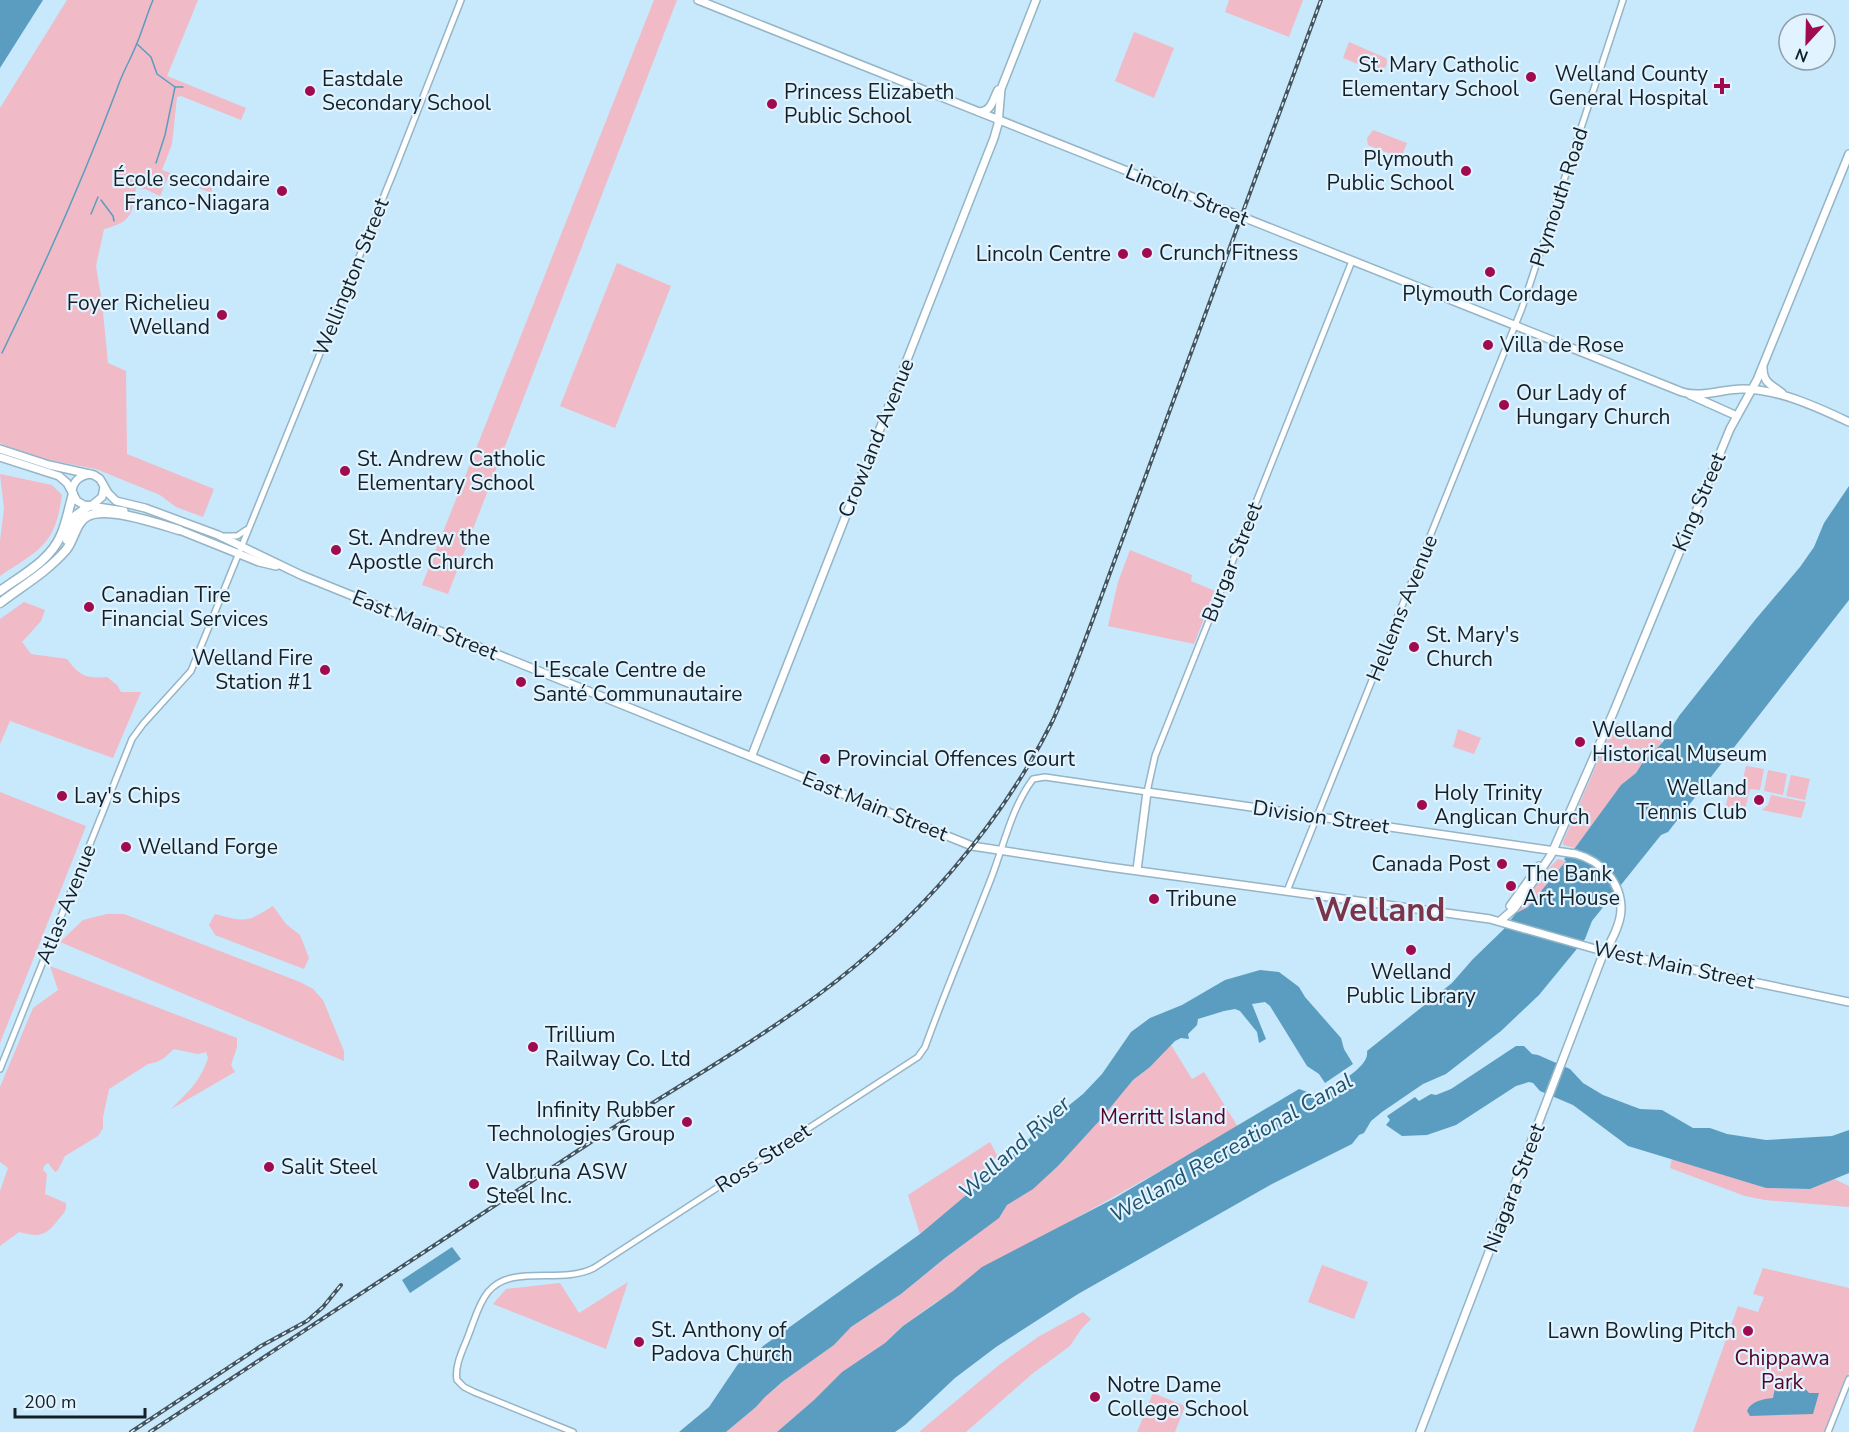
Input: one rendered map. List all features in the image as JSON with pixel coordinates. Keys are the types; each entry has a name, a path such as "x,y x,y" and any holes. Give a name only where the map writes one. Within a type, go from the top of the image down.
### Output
{"highway":[{"path":"0,591 35,567 53,549 64,526 72,493"},
{"path":"62,554 75,516 90,506"},
{"path":"0,603 44,571 70,545 82,520 95,514 138,518 179,530"}],"main road":[{"name":"Lincoln Street","path":"698,0 1687,394 1752,389 1786,397 1849,422"},
{"path":"977,112 988,110 1005,77 1036,0"},
{"name":"Crowland Avenue","path":"752,755 989,150 998,120 999,96 1005,77"},
{"path":"989,150 1003,128 1020,129"},
{"name":"King Street","path":"1500,921 1546,856 1552,851 1614,711 1694,514 1737,416 1763,366 1849,154"},
{"path":"1763,366 1763,376 1766,382 1786,397"},
{"path":"1687,394 1737,416"},
{"path":"0,449 49,465 91,474 100,479 104,487 100,500 90,506 80,503 59,476 0,457"},
{"path":"72,493 76,480 91,474"},
{"name":"East Main Street","path":"104,487 116,501 145,508 218,535 241,550"},
{"name":"East Main Street","path":"90,506 126,512 241,550 966,843 1100,865 1500,921"},
{"name":"Division Street","path":"1147,792 1566,853 1587,858 1604,869 1614,884 1620,901 1620,913 1608,948"},
{"name":"Burgar Street","path":"1137,870 1147,792"},
{"path":"1100,865 1128,865 1134,862 1139,851"},
{"name":"West Main Street","path":"1500,921 1581,945 1608,948 1849,1002"},
{"name":"Niagara Street","path":"1420,1432 1608,948"}],"street":[{"name":"Wellington Street","path":"241,550 461,0"},
{"name":"Plymouth Road","path":"1515,326 1623,0"},
{"name":"Burgar Street","path":"1147,792 1155,756 1352,261"},
{"name":"Hellems Avenue","path":"1287,891 1515,326"},
{"path":"218,535 233,537 248,529"},
{"name":"Atlas Avenue","path":"0,1069 132,739 191,671 241,550"},
{"name":"Division Street","path":"1000,850 1028,786 1036,777 1147,792"},
{"name":"Ross Street","path":"573,1432 469,1390 457,1380 457,1367 484,1298 495,1285 515,1277 571,1276 587,1271 918,1058 925,1047 1000,850"},
{"path":"1828,1432 1849,1379"}],"green space":[{"path":"67,0 198,0 167,76 246,108 241,120 181,96 177,97 172,144 162,170 212,188 211,193 169,175 160,196 145,189 136,188 129,216 120,223 104,229 96,266 108,363 126,371 127,454 214,489 203,517 176,507 160,495 96,469 33,457 0,443 0,108"},
{"path":"654,0 677,0 448,594 422,585"},
{"path":"1229,0 1303,0 1289,37 1225,12"},
{"path":"1134,32 1174,48 1154,98 1115,81"},
{"path":"1349,42 1386,58 1385,68 1382,71 1376,71 1343,58"},
{"path":"1373,130 1407,143 1401,158 1368,145 1367,138"},
{"path":"617,263 671,286 615,428 560,406"},
{"path":"0,474 52,485 62,495 59,512 50,536 35,552 0,576 0,541 4,509"},
{"path":"1130,550 1192,575 1191,581 1215,591 1194,644 1108,626 1118,582"},
{"path":"24,602 45,610 41,621 22,642 31,654 67,659 84,675 107,677 117,685 121,692 141,692 113,758 10,721 0,744 0,619"},
{"path":"1615,722 1663,742 1643,762 1636,773 1621,786 1575,848 1563,845 1563,842"},
{"path":"1458,729 1481,738 1474,754 1453,747"},
{"path":"1746,766 1764,769 1760,790 1750,789 1745,810 1728,807 1726,805 1730,787 1741,787"},
{"path":"1768,770 1787,774 1783,795 1764,791"},
{"path":"1791,775 1810,779 1805,800 1786,796"},
{"path":"0,792 86,826 0,1043"},
{"path":"1771,795 1806,802 1801,818 1762,810 1768,805"},
{"path":"1558,859 1566,861 1528,908 1520,911 1519,908"},
{"path":"273,906 286,924 300,935 309,958 304,969 215,935 209,925 215,914 233,919 245,919 257,916"},
{"path":"107,914 124,914 313,989 323,1000 344,1051 344,1061 60,942 83,920"},
{"path":"50,966 237,1038 237,1047 231,1065 235,1072 171,1109 198,1080 208,1058 206,1052 198,1054 174,1049 164,1058 148,1064 109,1089 103,1128 98,1136 65,1156 55,1172 48,1163 44,1166 43,1170 47,1174 45,1194 66,1203 63,1214 45,1233 32,1235 19,1232 0,1246 0,1191 8,1168 0,1162 0,1087 33,1008 58,990"},
{"name":"Merritt Island","path":"1171,1045 1192,1079 1204,1072 1238,1127 1060,1227 933,1304 903,1326 885,1343 842,1372 777,1432 726,1432 782,1382 834,1345 851,1327 901,1294 998,1218 1007,1205 1033,1188 1058,1166 1133,1080 1150,1067"},
{"path":"990,1142 1002,1165 920,1234 908,1195"},
{"path":"1672,1158 1766,1188 1810,1189 1834,1179 1849,1186 1849,1207 1765,1200 1745,1196 1670,1168"},
{"path":"1322,1265 1368,1282 1354,1319 1308,1302"},
{"name":"Chippawa Park","path":"1763,1268 1849,1288 1849,1372 1825,1432 1693,1432 1738,1306 1758,1312 1764,1297 1753,1294"},
{"path":"628,1282 606,1349 493,1304 506,1289 560,1283 579,1313"},
{"path":"1083,1312 1091,1319 1070,1346 1032,1374 966,1432 919,1432 999,1365 1038,1337"},
{"path":"1153,1393 1185,1406 1175,1432 1137,1432"}],"water":[{"path":"0,0 43,0 0,68"},
{"name":"Welland Recreational Canal","path":"1849,486 1849,600 1668,832 1661,835 1592,921 1585,939 1539,995 1501,1031 1446,1074 1423,1084 1382,1112 1371,1121 1364,1133 1359,1135 1352,1144 1272,1184 1078,1294 996,1347 955,1378 895,1432 777,1432 842,1372 885,1343 903,1326 953,1291 982,1267 1115,1198 1299,1089 1313,1094 1321,1093 1357,1069 1363,1063 1367,1051 1452,983 1503,930 1516,913 1528,907 1566,861 1564,859 1575,848 1621,785 1636,773 1643,762 1663,742 1679,716 1800,567 1814,547 1824,523"},
{"path":"1260,970 1279,972 1299,987 1341,1038 1344,1049 1353,1064 1325,1083 1319,1074 1307,1066 1270,1006 1265,1002 1252,1004 1266,1039 1259,1043 1257,1032 1240,1011 1235,1009 1198,1019 1197,1025 1188,1034 1189,1039 1181,1038 1175,1041 1150,1067 1133,1080 1058,1166 1033,1189 1007,1205 999,1218 901,1294 851,1327 834,1345 782,1382 726,1432 679,1432 709,1407 738,1364 920,1234 1083,1094 1102,1074 1131,1032 1150,1018 1182,1005 1225,980"},
{"path":"1516,1046 1524,1046 1532,1054 1570,1069 1583,1083 1603,1095 1640,1109 1662,1110 1693,1128 1710,1128 1727,1134 1766,1140 1832,1136 1849,1130 1849,1173 1810,1189 1766,1188 1628,1146 1573,1105 1540,1091 1529,1082 1516,1086 1456,1125 1427,1135 1402,1136 1386,1125 1390,1120 1387,1116 1415,1097 1419,1101 1431,1094 1436,1095 1451,1089"},
{"path":"452,1247 461,1259 410,1293 402,1280"},
{"path":"1787,1382 1802,1385 1809,1393 1819,1393 1813,1414 1750,1416 1747,1411 1751,1405 1773,1398 1775,1388"}],"waterway":[{"path":"2,353 77,189 153,0"},
{"path":"137,44 151,57 157,74 175,87 183,87"},
{"path":"156,163 165,135 175,87"},
{"path":"91,214 98,197"},
{"path":"101,200 114,221"}],"railway":[{"path":"150,1432 588,1144 790,1015 888,937 952,871 1007,798 1032,760 1053,720 1093,619 1321,0"},
{"path":"131,1432 261,1346 307,1321 323,1307 341,1285"}],"place":[{"name":"St. Mary Catholic Elementary School","path":"1531,77"},
{"name":"Welland County General Hospital","path":"1722,86"},
{"name":"Eastdale Secondary School","path":"310,91"},
{"name":"Princess Elizabeth Public School","path":"772,104"},
{"name":"Plymouth Public School","path":"1466,171"},
{"name":"École secondaire Franco-Niagara","path":"282,191"},
{"name":"Crunch Fitness","path":"1147,253"},
{"name":"Lincoln Centre","path":"1123,254"},
{"name":"Plymouth Cordage","path":"1490,272"},
{"name":"Foyer Richelieu Welland","path":"222,315"},
{"name":"Villa de Rose","path":"1488,345"},
{"name":"Our Lady of Hungary Church","path":"1504,405"},
{"name":"St. Andrew Catholic Elementary School","path":"345,471"},
{"name":"St. Andrew the Apostle Church","path":"336,550"},
{"name":"Canadian Tire Financial Services","path":"89,607"},
{"name":"St. Mary's Church","path":"1414,647"},
{"name":"Welland Fire Station #1","path":"325,670"},
{"name":"L'Escale Centre de Santé Communautaire","path":"521,682"},
{"name":"Welland Historical Museum","path":"1580,742"},
{"name":"Provincial Offences Court","path":"825,759"},
{"name":"Lay's Chips","path":"62,796"},
{"name":"Welland Tennis Club","path":"1759,800"},
{"name":"Holy Trinity Anglican Church","path":"1422,805"},
{"name":"Welland Forge","path":"126,847"},
{"name":"Canada Post","path":"1502,864"},
{"name":"The Bank Art House","path":"1511,886"},
{"name":"Tribune","path":"1154,899"},
{"name":"Welland Public Library","path":"1411,950"},
{"name":"Trillium Railway Co. Ltd","path":"533,1047"},
{"name":"Infinity Rubber Technologies Group","path":"687,1122"},
{"name":"Salit Steel","path":"269,1167"},
{"name":"Valbruna ASW Steel Inc.","path":"474,1184"},
{"name":"Lawn Bowling Pitch","path":"1748,1331"},
{"name":"St. Anthony of Padova Church","path":"639,1342"},
{"name":"Notre Dame College School","path":"1095,1397"}],"district":[{"name":"Welland","path":"1380,909"}],"water label":[{"name":"Welland River","path":"1014,1147"}]}
